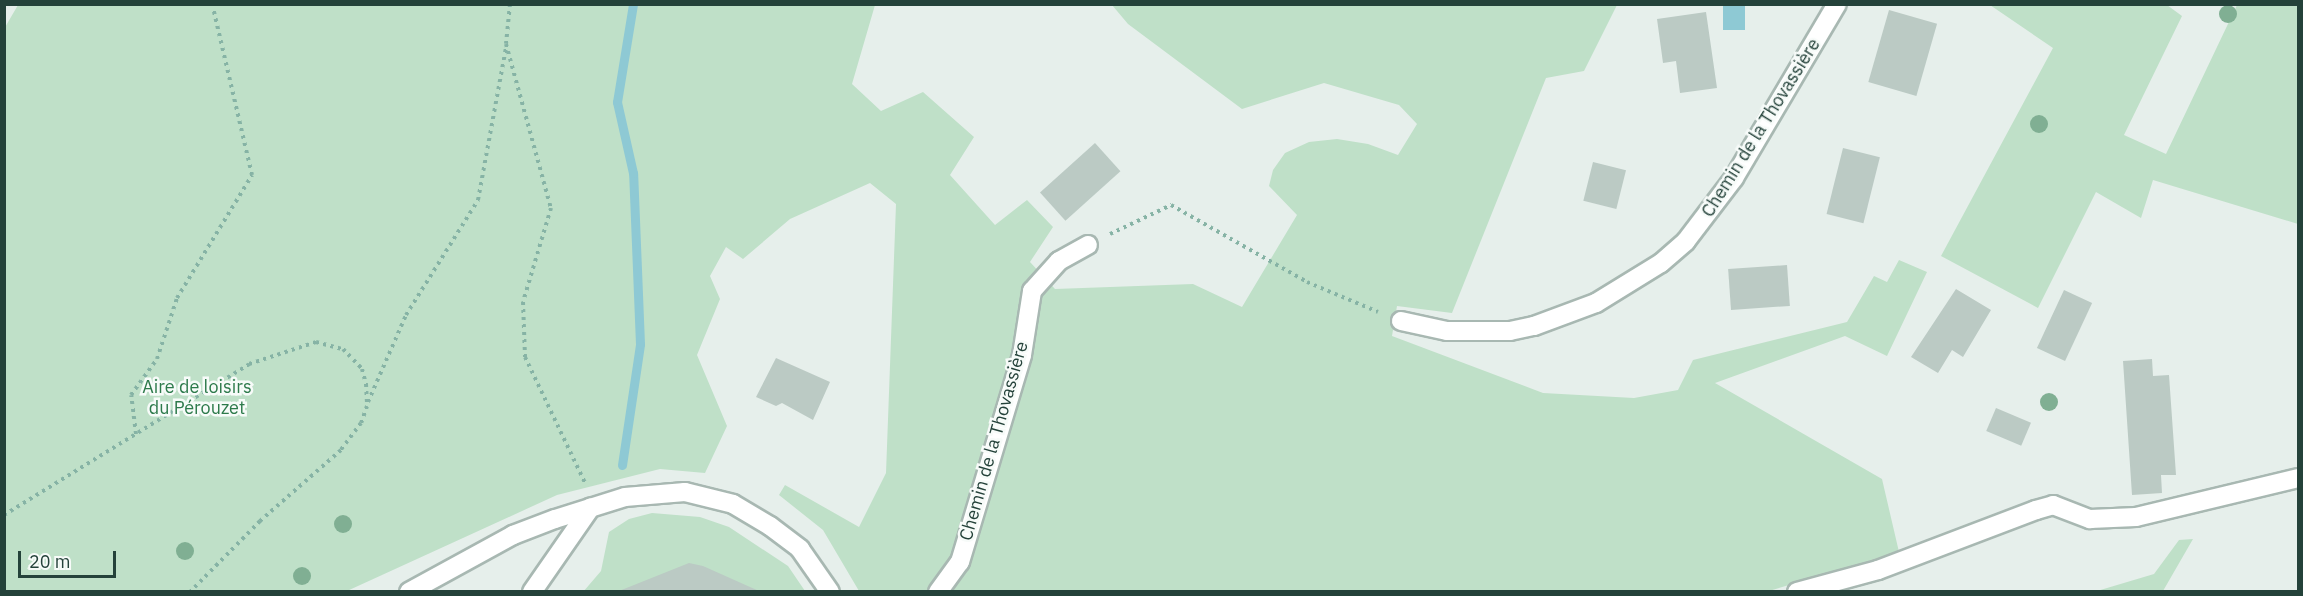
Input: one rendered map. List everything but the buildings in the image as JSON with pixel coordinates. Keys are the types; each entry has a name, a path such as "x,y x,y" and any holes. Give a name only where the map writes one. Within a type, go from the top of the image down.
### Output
{"street":[{"name":"Chemin de la Thovassière","path":"1401,321 1447,331 1510,331 1534,326 1596,303 1661,263 1686,241 1734,178 1837,4"},
{"name":"Chemin de la Thovassière","path":"938,591 960,562 1022,355 1032,291 1059,261 1088,245"},
{"path":"1797,591 1878,570 2053,505 2090,519 2136,517 2298,478"},
{"path":"409,591 513,535 625,497 685,492 733,504 800,549 830,591"},
{"path":"532,591 594,506"}],"path":[{"path":"136,434 131,395 158,359 177,298 252,175 213,8 208,4"},
{"path":"213,8 280,4"},
{"path":"190,591 260,520 341,450 361,423 406,315 478,200 506,44 510,4"},
{"path":"506,44 551,207 523,302 525,357 594,506"},
{"path":"1088,245 1172,205 1307,282 1401,321"},
{"path":"4,515 249,364 316,342 343,349 362,369 367,406"}],"green space":[{"name":"Aire de loisirs du Pérouzet","path":"18,5 875,5 852,84 881,111 923,92 974,137 950,175 995,225 1027,200 1053,227 1030,262 1055,289 1193,284 1242,307 1297,215 1269,186 1273,170 1285,153 1309,142 1337,139 1368,144 1398,155 1417,124 1399,105 1324,83 1242,109 1128,24 1112,5 1617,5 1584,71 1546,78 1452,313 1397,306 1392,336 1543,393 1634,398 1678,390 1693,360 1847,322 1874,276 1887,282 1899,260 1927,272 1887,356 1845,336 1715,383 1882,479 1899,552 1769,591 859,591 823,530 779,495 785,485 859,527 886,473 896,204 870,183 790,219 743,259 726,247 710,276 720,299 697,355 727,426 705,473 660,469 557,495 347,591 5,592 4,29"},
{"path":"1990,5 2167,5 2182,16 2124,135 2166,154 2237,5 2298,5 2298,224 2153,180 2141,218 2096,192 2038,308 1941,256 2053,48"},
{"path":"652,513 700,517 729,527 788,566 805,591 583,592 601,571 609,532 629,519"},
{"path":"2193,539 2163,591 2097,591 2154,574 2179,540"}],"water":[{"path":"1723,5 1745,5 1745,30 1723,30"}],"waterway":[{"path":"622,465 640,344 633,173 617,102 633,4"}]}
